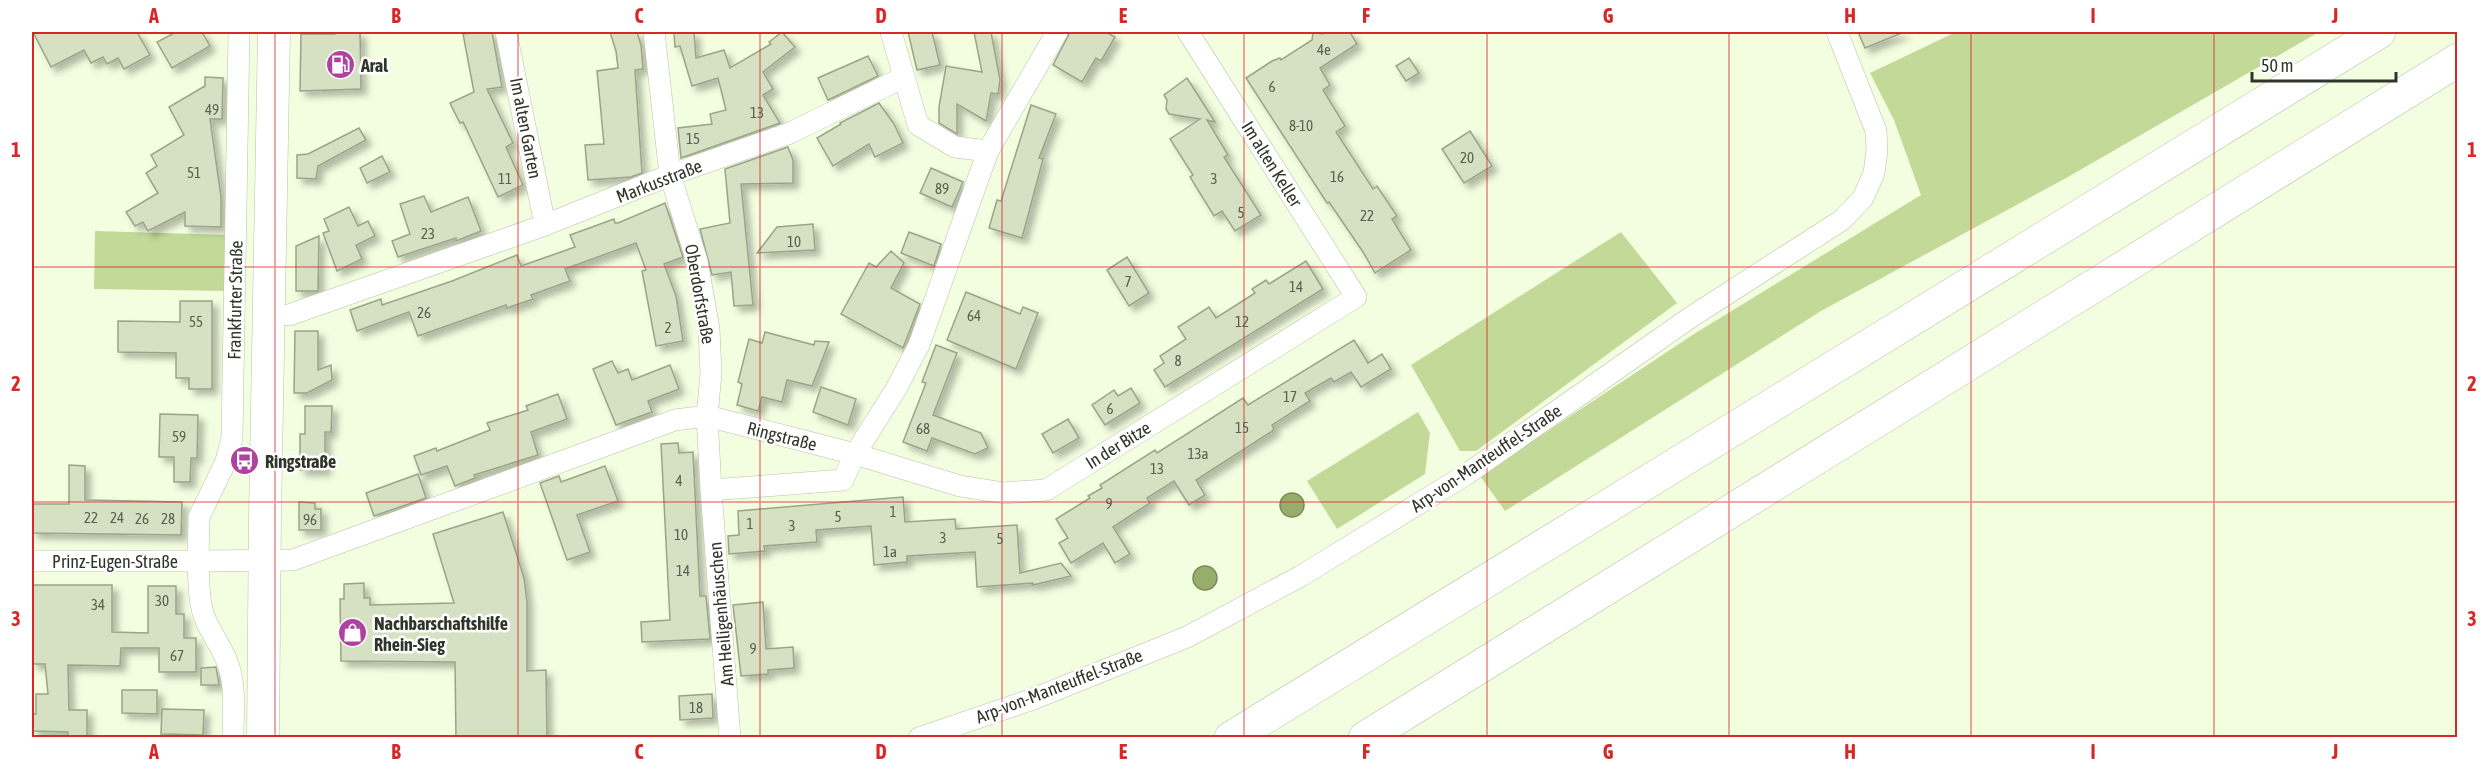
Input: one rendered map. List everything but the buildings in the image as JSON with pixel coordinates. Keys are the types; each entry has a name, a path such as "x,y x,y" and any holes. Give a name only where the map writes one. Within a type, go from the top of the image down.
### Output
{"highway":[{"path":"1231,738 2379,32"},
{"path":"1365,738 2457,60"}],"main road":[{"name":"Frankfurter Straße","path":"263,738 274,32"}],"street":[{"name":"Frankfurter Straße","path":"233,738 233,688 230,668 206,621 199,598 198,561 199,518 226,461 232,438 239,32"},
{"name":"Im alten Garten","path":"506,32 545,225"},
{"name":"Oberdorfstraße","path":"654,32 670,175 697,261 708,329 711,374 707,416"},
{"path":"891,32 918,125 955,147 988,151"},
{"path":"711,490 843,480 855,454 896,389 919,345 988,151 1057,32"},
{"name":"Im alten Keller","path":"1188,32 1356,297"},
{"name":"Arp-von-Manteuffel-Straße","path":"919,738 1033,699 1187,637 1301,576 1467,474 1691,317 1842,220 1863,198 1874,173 1877,150 1876,131 1837,32"},
{"name":"Markusstraße","path":"289,315 545,225 670,175 790,133 904,77"},
{"name":"In der Bitze","path":"855,454 960,486 1004,494 1047,490 1356,297"},
{"name":"Ringstraße","path":"264,561 293,560 675,420 707,416 855,454"},
{"name":"Am Heiligenhäuschen","path":"707,416 730,738"},
{"name":"Prinz-Eugen-Straße","path":"32,561 198,561"},
{"path":"198,561 264,561"}],"shaded area":[{"path":"1956,32 2319,32 2068,177 1821,311 1505,511 1480,476 1694,334 1921,195 1894,120 1870,73"},
{"path":"95,231 229,235 229,291 94,289"},
{"path":"1621,232 1677,303 1476,451 1460,451 1411,365"},
{"path":"1418,412 1430,433 1425,474 1337,529 1307,481"},
{"path":"1292,493 1297,494 1303,500 1303,510 1297,516 1292,517 1287,516 1281,510 1280,505 1281,500 1287,494"},
{"path":"1205,566 1214,569 1217,578 1214,587 1205,590 1196,587 1193,578 1196,569"}],"place":[{"name":"Aral","path":"340,65"},
{"name":"Ringstraße","path":"244,461"},
{"name":"Nachbarschaftshilfe Rhein-Sieg","path":"353,633"}]}
